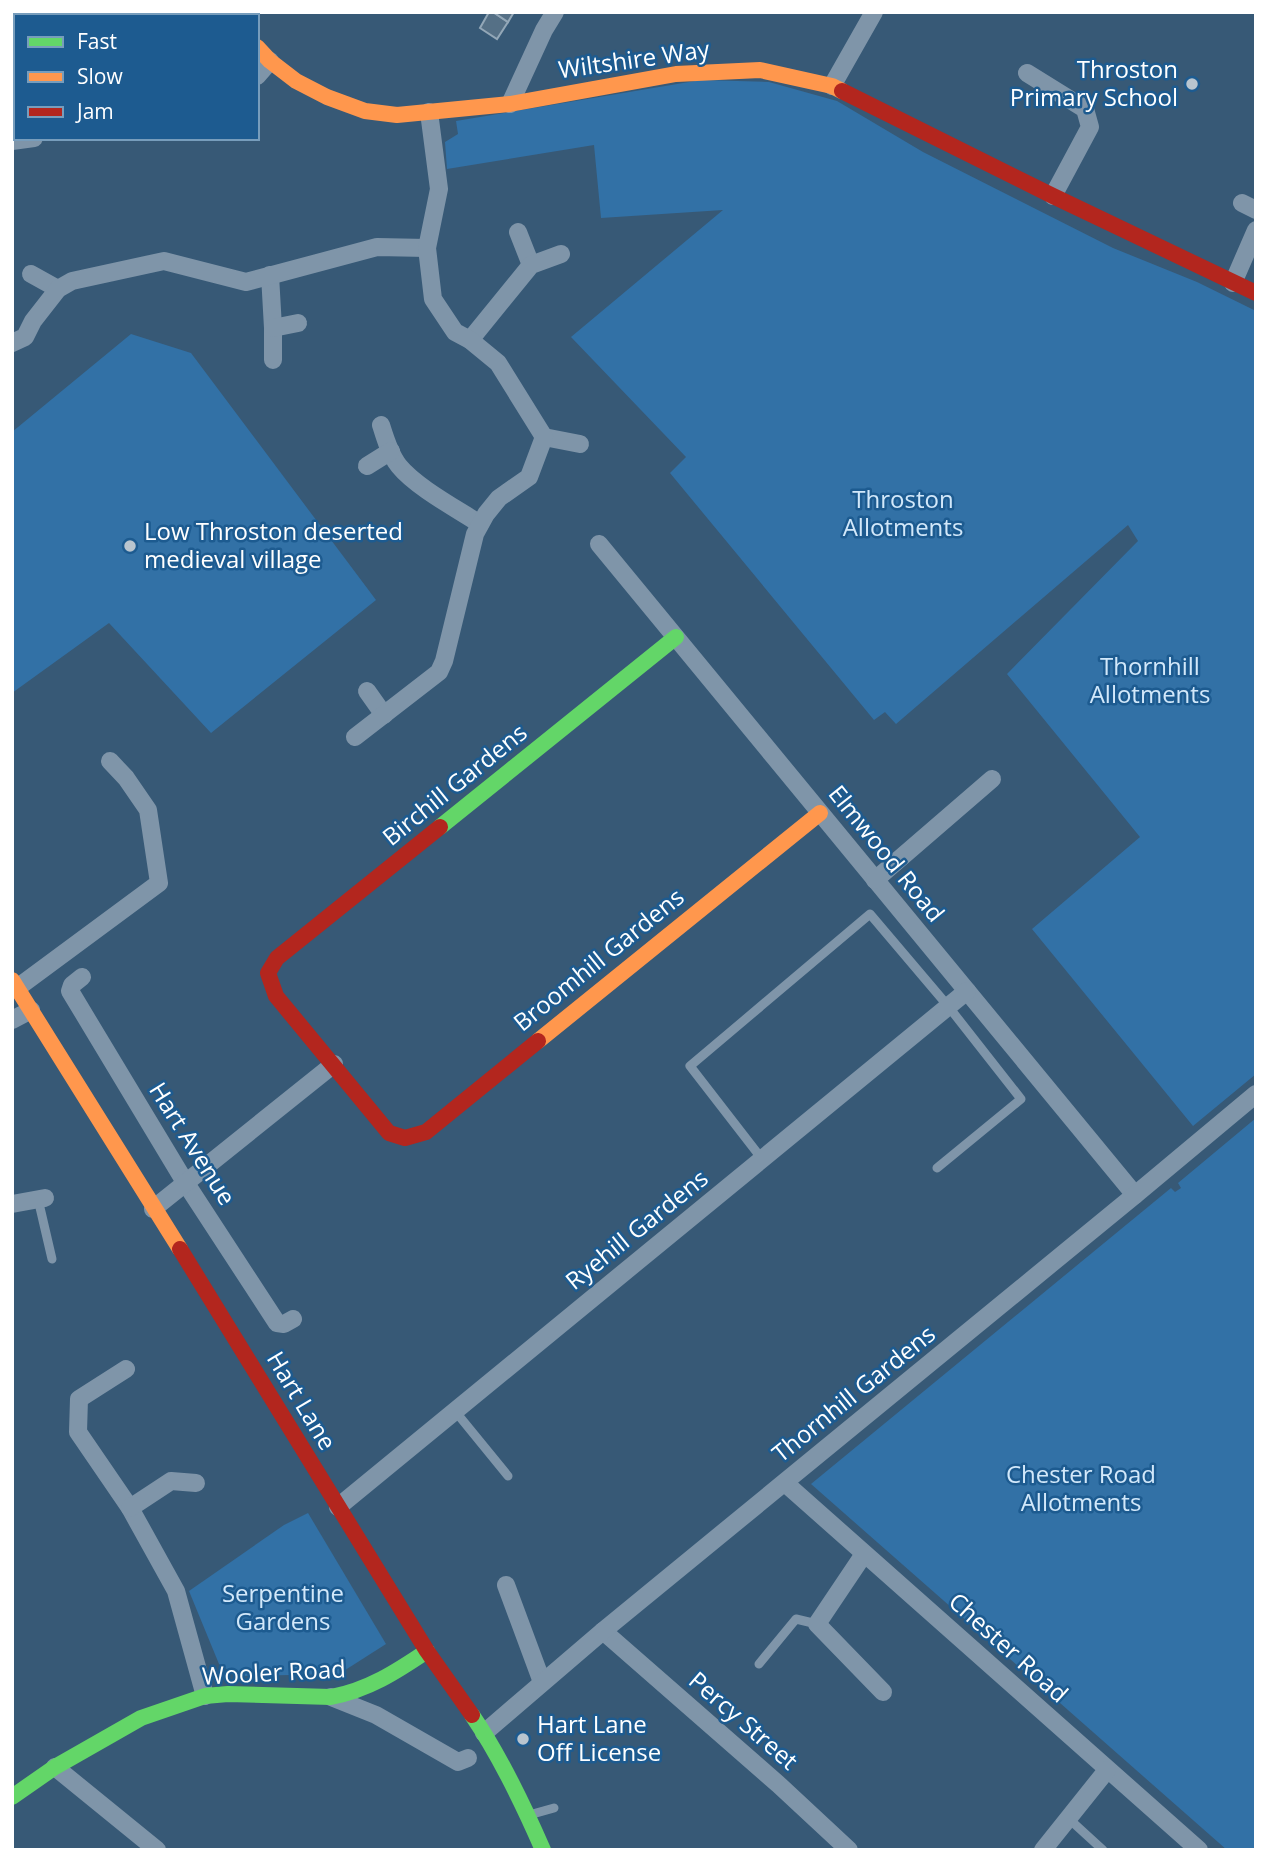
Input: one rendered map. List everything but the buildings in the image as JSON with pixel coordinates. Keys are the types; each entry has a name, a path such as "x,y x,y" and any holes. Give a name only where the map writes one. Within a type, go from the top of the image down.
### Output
{"street":[{"path":"510,104 555,12"},
{"path":"832,86 874,12"},
{"name":"Wiltshire Way","path":"259,49 296,81 327,97 365,111 397,115 510,104 676,74 760,70 832,86 1256,293"},
{"path":"259,74 270,61"},
{"path":"1027,73 1085,109 1090,127 1053,196"},
{"path":"429,112 439,188 427,248 433,299 455,332 470,340 498,363 544,437 580,444"},
{"path":"1233,283 1256,230"},
{"path":"518,232 531,265"},
{"path":"12,343 25,337 33,321 58,289 72,282 164,261 246,282 377,247 427,248"},
{"path":"470,340 531,265 561,254"},
{"path":"31,274 58,289"},
{"path":"270,275 273,360"},
{"path":"273,328 298,323"},
{"path":"381,425 397,464 412,479 480,524"},
{"path":"355,737 439,672 444,662 475,534 499,498 529,477 544,437"},
{"path":"367,466 391,451"},
{"name":"Elmwood Road","path":"599,544 1135,1195"},
{"name":"Birchill Gardens","path":"334,1064 276,996 268,973 277,958 676,637"},
{"path":"367,691 384,715"},
{"path":"15,984 159,883 148,810 126,778 110,761"},
{"path":"875,880 992,779"},
{"name":"Broomhill Gardens","path":"334,1064 389,1133 405,1138 426,1132 820,813"},
{"name":"Hart Avenue","path":"82,977 72,985 71,991 185,1182 277,1323 284,1324 293,1319"},
{"name":"Hart Lane","path":"15,984 427,1651 484,1733 543,1850"},
{"name":"Ryehill Gardens","path":"338,1507 967,991"},
{"path":"12,1020 31,1010"},
{"path":"153,1209 334,1064"},
{"name":"Thornhill Gardens","path":"484,1733 603,1631 1256,1094"},
{"path":"12,1204 41,1199"},
{"path":"126,1369 79,1399 78,1432 130,1508 176,1591 205,1696"},
{"path":"130,1508 171,1481 196,1483"},
{"name":"Chester Road","path":"785,1483 1199,1850"},
{"path":"864,1554 817,1624 883,1692"},
{"path":"506,1585 542,1682"},
{"name":"Percy Street","path":"603,1631 849,1850"},
{"name":"Wooler Road","path":"12,1797 55,1768 141,1718 205,1696 344,1696 382,1682 427,1651"},
{"path":"331,1697 376,1715 458,1762 468,1758"},
{"path":"55,1768 157,1850"},
{"path":"1043,1850 1107,1769"}],"lane":[{"path":"762,1159 690,1066 870,914 948,1006 1021,1099 937,1168"},
{"path":"41,1199 52,1259"},
{"path":"455,1411 508,1476"},
{"path":"759,1664 796,1619 817,1624"},
{"path":"528,1816 554,1808"},
{"path":"1068,1818 1103,1850"}],"green space":[{"path":"701,80 769,82 837,101 923,152 1113,248 1197,282 1256,311 1256,1074 1193,1126 1032,929 1140,837 1007,674 1138,541 1128,525 896,724 885,712 874,720 670,473 686,457 571,337 723,210 601,218 594,145 447,169 445,142 458,134 456,121"},
{"path":"131,334 191,353 376,600 211,733 109,623 12,693 12,432"},
{"name":"Chester Road Allotments","path":"1256,1118 1256,1850 1227,1850 811,1484 1171,1188 1175,1192 1181,1188 1178,1183"},
{"name":"Serpentine Gardens","path":"308,1513 386,1644 339,1674 237,1676 219,1664 189,1591 284,1525"}],"traffic: fast":[{"path":"440,827 676,637"},
{"path":"12,1797 55,1767 141,1718 205,1696 228,1694 331,1697 344,1694 381,1679 427,1651"},
{"path":"472,1715 510,1781 543,1850"}],"traffic: slow":[{"path":"259,49 296,81 327,97 365,111 397,115 510,104 676,74 760,70 832,86 842,91"},
{"path":"538,1041 820,813"},
{"path":"12,980 180,1249"}],"traffic: jam":[{"path":"842,91 1256,293"},
{"path":"440,827 277,958 268,973 276,996 389,1133 405,1138 426,1132 538,1041"},
{"path":"180,1249 427,1651 472,1715"}],"place":[{"name":"Throston Primary School","path":"1192,84"},
{"name":"Low Throston deserted medieval village","path":"130,546"},
{"name":"Hart Lane Off License","path":"523,1739"}],"park label":[{"name":"Throston Allotments","path":"903,514"},
{"name":"Thornhill Allotments","path":"1150,681"}]}
